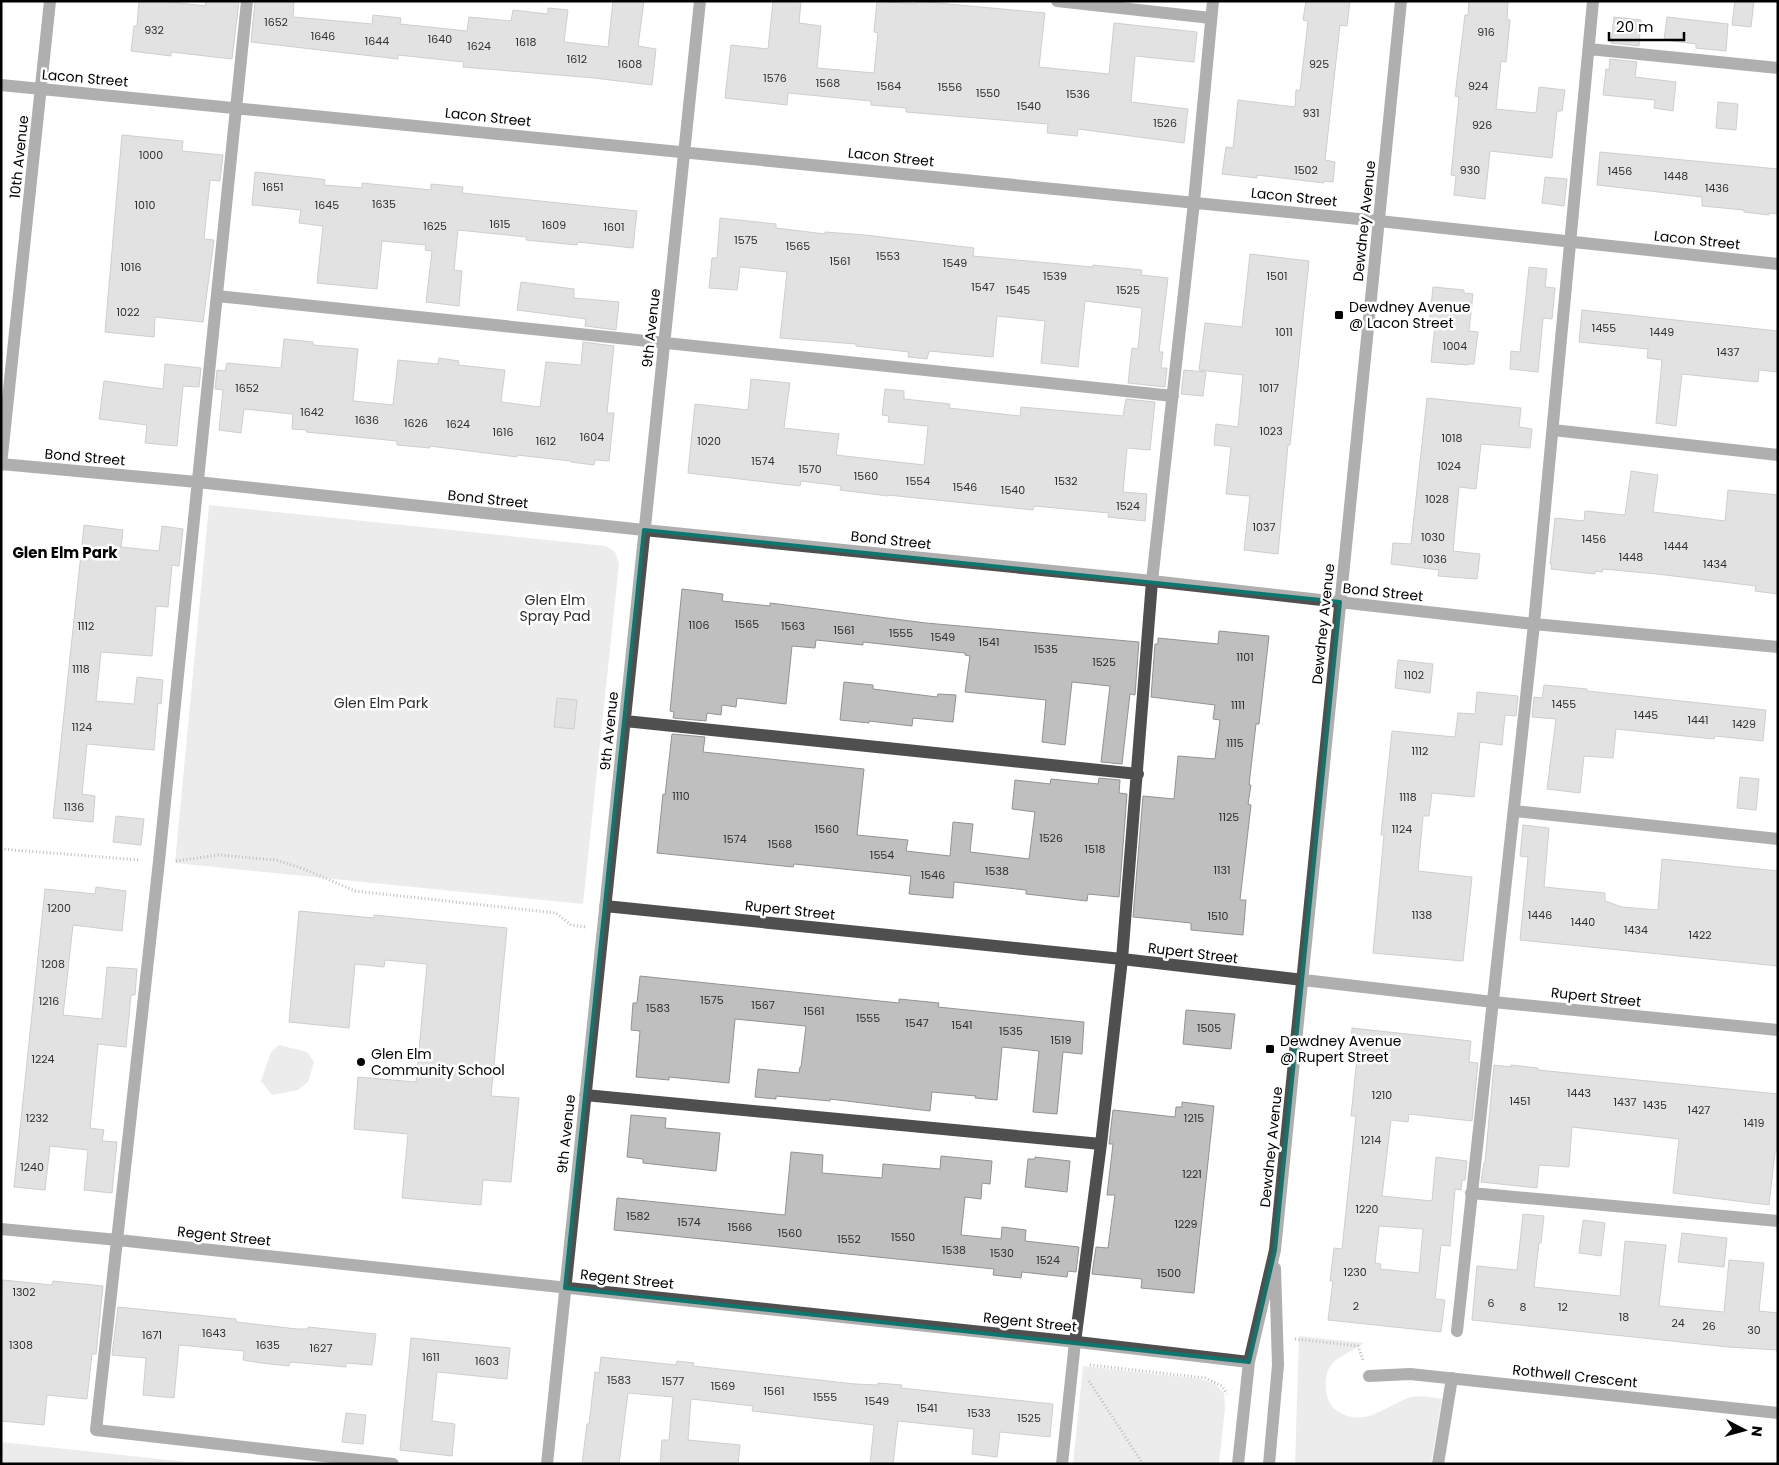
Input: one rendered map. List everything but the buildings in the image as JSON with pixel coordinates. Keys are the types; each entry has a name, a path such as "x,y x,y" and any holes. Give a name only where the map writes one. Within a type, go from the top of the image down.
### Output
{"street":[{"name":"10th Avenue","path":"1,464 50,1"},
{"path":"247,1 159,862 96,1430 393,1464"},
{"name":"9th Avenue","path":"547,1464 700,1"},
{"path":"1057,1 1211,18"},
{"path":"1062,1464 1122,959 1152,581 1194,202 1213,1"},
{"name":"Dewdney Avenue","path":"1238,1464 1249,1362 1275,1250 1401,1"},
{"path":"1456,1332 1515,811 1593,1"},
{"path":"1589,49 1778,68"},
{"name":"Lacon Street","path":"1,85 1379,220 1778,264"},
{"path":"217,296 1173,396"},
{"path":"1553,430 1778,455"},
{"name":"Bond Street","path":"1,464 197,482 644,530 1152,581 1534,624 1778,647"},
{"path":"625,721 1138,774"},
{"path":"1515,811 1778,839"},
{"name":"Rupert Street","path":"605,906 1122,959 1493,1002 1778,1030"},
{"path":"586,1095 1101,1144"},
{"path":"1472,1193 1778,1221"},
{"name":"Regent Street","path":"1,1229 1249,1362"},
{"name":"Dewdney Avenue","path":"1268,1464 1278,1365 1275,1250"},
{"name":"Rothwell Crescent","path":"1369,1376 1410,1374 1778,1413"},
{"path":"1438,1464 1452,1378"}],"path":[{"path":"1,849 159,862 218,855 276,860 304,869 355,890 556,913 571,925 603,929"},
{"path":"1277,1338 1358,1346 1369,1376"},
{"path":"1075,1361 1205,1378 1222,1386 1228,1400"},
{"path":"1075,1361 1143,1464"}],"highlighted area":[{"path":"644,530 1340,602 1275,1250 1249,1362 565,1288"}],"green space":[{"name":"Glen Elm Park","path":"209,505 606,546 615,552 619,564 583,904 175,863"},
{"path":"279,1045 307,1052 314,1062 308,1082 298,1090 272,1095 261,1081 271,1052"},
{"path":"1299,1336 1364,1343 1336,1360 1328,1371 1326,1379 1327,1397 1332,1406 1339,1412 1358,1418 1376,1414 1411,1397 1423,1396 1442,1399 1431,1464 1295,1464"},
{"path":"1083,1366 1200,1379 1215,1384 1224,1393 1225,1408 1219,1464 1073,1464"},
{"path":"1,1442 206,1464 1,1464"}],"place":[{"name":"Dewdney Avenue @ Lacon Street","path":"1339,315"},
{"name":"Dewdney Avenue @ Rupert Street","path":"1270,1049"},
{"name":"Glen Elm Community School","path":"361,1062"}],"district":[{"name":"Glen Elm Park","path":"65,552"}],"park label":[{"name":"Glen Elm Spray Pad","path":"555,608"}]}
